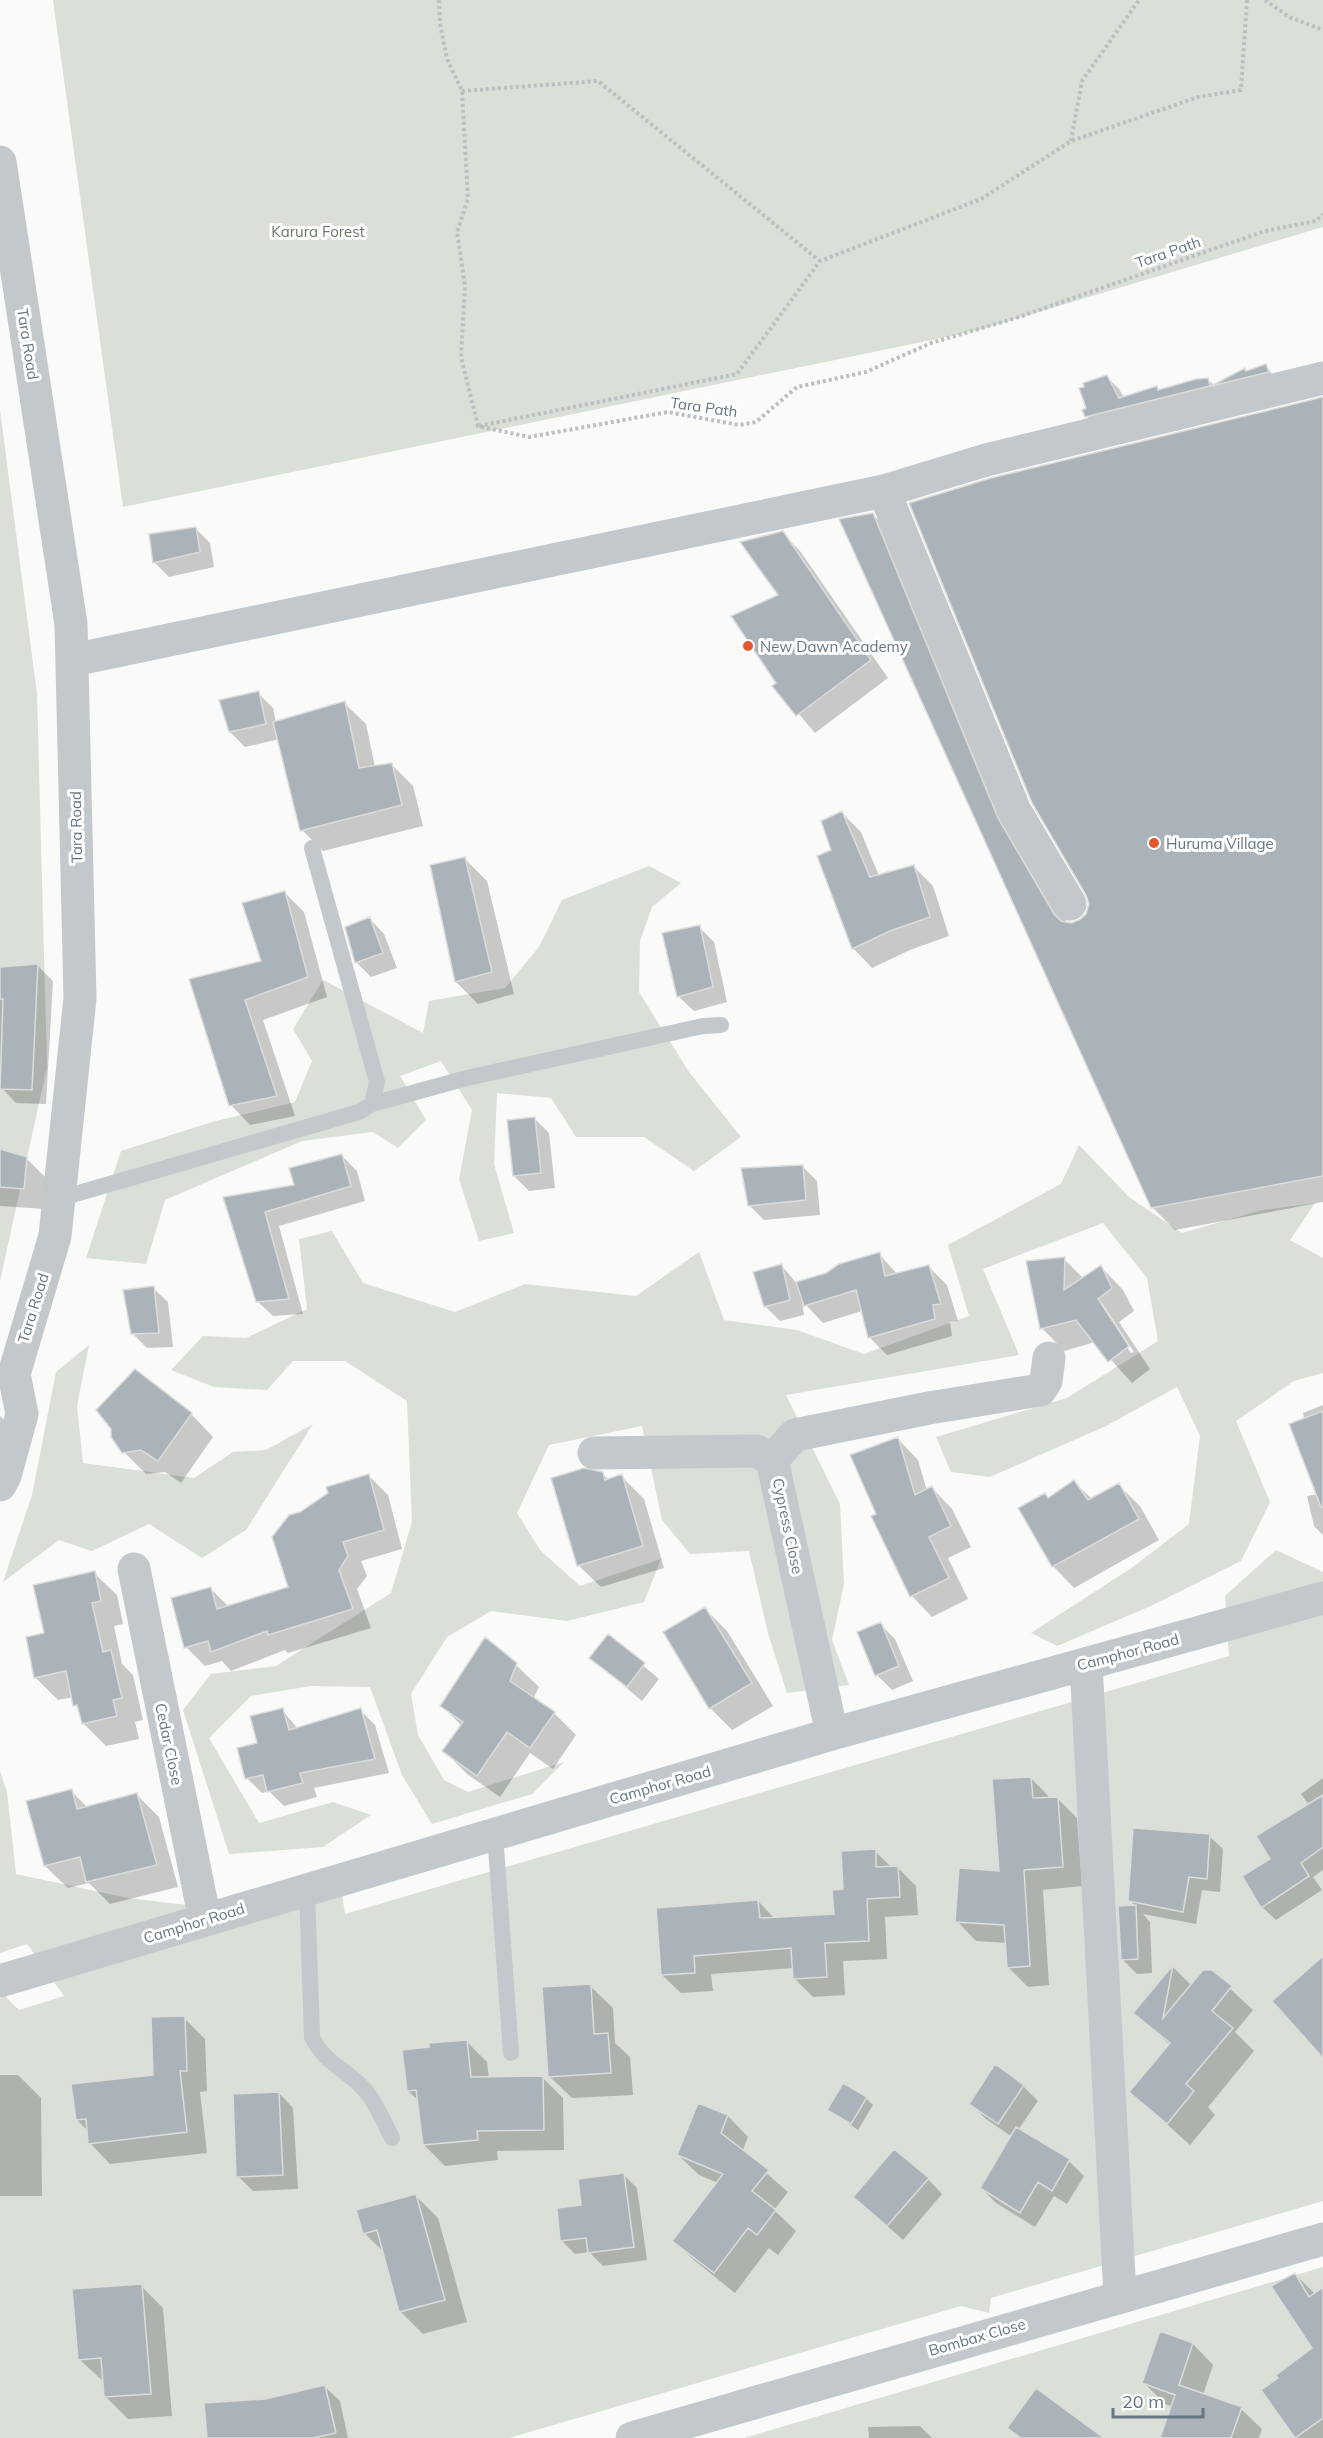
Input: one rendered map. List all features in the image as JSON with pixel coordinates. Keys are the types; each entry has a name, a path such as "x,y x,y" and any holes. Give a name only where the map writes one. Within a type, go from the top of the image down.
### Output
{"street":[{"name":"Tara Road","path":"0,162 71,624 80,998 55,1236 14,1374 22,1413 5,1476 0,1485"},
{"path":"73,660 884,491 986,460 1323,378"},
{"path":"884,491 1015,811 1070,904"},
{"path":"772,1460 795,1435 929,1408 1040,1390 1046,1381 1049,1358"},
{"name":"Cypress Close","path":"594,1454 757,1451 772,1460 832,1734"},
{"name":"Cedar Close","path":"134,1569 205,1920"},
{"name":"Camphor Road","path":"0,1981 832,1734 1323,1598"},
{"path":"1086,1664 1120,2295"},
{"name":"Bombax Close","path":"632,2438 1120,2295 1323,2239"}],"lane":[{"path":"312,848 377,1082 372,1104"},
{"path":"58,1199 359,1112 372,1104 467,1078 703,1026 721,1025"},
{"path":"495,1834 511,2053"},
{"path":"307,1890 312,2037 320,2054 360,2085 371,2097 392,2138"}],"path":[{"path":"440,0 440,24 447,59 462,91 468,199 457,232 465,286 461,357 478,426 737,374 820,261 981,199 1071,141 1198,97 1241,90 1247,0"},
{"path":"1265,0 1289,17 1323,30"},
{"path":"1071,141 1082,81 1138,1"},
{"path":"462,91 598,81 820,261"},
{"name":"Tara Path","path":"478,426 529,437 668,412 739,425 756,422 797,387 866,372 931,343 1016,318 1265,231 1316,221 1323,214"}],"green space":[{"name":"Karura Forest","path":"53,0 1323,0 1323,227 975,331 123,507"},
{"path":"0,410 37,694 47,1067 0,1281"},
{"path":"649,866 681,883 652,907 640,941 639,992 689,1072 741,1137 694,1171 644,1137 576,1137 551,1098 497,1093 494,1164 514,1233 479,1241 459,1179 472,1110 441,1061 400,1076 426,1120 398,1148 373,1132 302,1141 165,1200 146,1264 86,1258 121,1151 212,1122 295,1102 312,1061 293,1029 323,980 423,1033 429,1001 505,988 539,947 562,900"},
{"path":"1079,1145 1129,1197 1182,1233 1262,1210 1315,1203 1290,1240 1323,1258 1323,1373 1294,1381 1236,1421 1270,1502 1241,1561 1153,1605 1057,1646 1031,1633 1133,1567 1189,1524 1200,1436 1177,1387 1106,1426 990,1477 951,1472 936,1437 1067,1398 1158,1341 1147,1278 1103,1223 983,1269 1019,1355 786,1395 840,1504 844,1584 832,1640 849,1685 787,1693 768,1633 749,1551 690,1554 662,1520 642,1426 549,1445 517,1513 540,1550 580,1586 661,1559 644,1602 567,1621 491,1611 447,1637 411,1694 418,1735 444,1780 468,1792 564,1762 532,1794 432,1824 402,1775 370,1687 311,1686 251,1696 209,1738 259,1823 333,1802 371,1815 323,1847 229,1854 183,1710 211,1674 276,1666 391,1593 412,1522 407,1401 345,1361 293,1361 267,1390 214,1387 171,1370 203,1336 246,1338 307,1309 299,1239 332,1231 363,1283 455,1312 525,1284 636,1296 699,1252 724,1320 797,1330 864,1354 969,1316 948,1245 1061,1184"},
{"path":"89,1345 77,1406 83,1463 194,1478 233,1452 266,1450 313,1424 246,1530 202,1558 149,1524 92,1551 59,1540 3,1582 32,1495 56,1372"},
{"path":"1276,1550 1323,1572 1323,2201 991,2298 989,2313 961,2306 509,2438 0,2438 0,1999 4,1995 19,2010 64,1996 27,1944 0,1953 0,1771 7,1792 16,1874 128,1898 270,1915 342,1895 345,1914 1229,1656 1225,1596"},
{"path":"1323,2267 1323,2438 744,2438"}],"building":[{"path":"1266,364 1269,372 1211,386 1245,368 1246,371"},
{"path":"1107,375 1119,398 1157,386 1158,390 1196,379 1208,378 1210,386 1085,417 1082,410 1086,408 1079,388 1084,387 1083,383"},
{"name":"Huruma Village","path":"1323,397 1323,1176 1151,1208 839,519 873,513 998,818 1054,914 1061,921 1071,923 1086,914 1089,904 1086,895 1032,803 909,503 991,478"},
{"path":"196,527 200,552 153,563 149,534"},
{"path":"783,531 871,660 796,716 772,686 776,683 731,616 778,595 740,542"},
{"path":"259,691 266,724 229,732 219,700"},
{"path":"345,701 359,768 392,763 402,805 300,831 273,722"},
{"path":"842,811 870,877 914,865 930,917 890,931 852,949 817,856 831,850 821,821"},
{"path":"465,857 492,972 455,982 430,865"},
{"path":"285,891 308,977 245,1000 277,1096 229,1106 189,979 261,961 242,903"},
{"path":"370,917 383,953 355,963 345,927"},
{"path":"700,925 713,987 677,997 662,933"},
{"path":"38,964 32,1090 0,1089 3,999 0,999 0,967"},
{"path":"535,1117 541,1173 513,1176 507,1120"},
{"path":"0,1149 27,1157 24,1189 0,1187"},
{"path":"342,1154 351,1186 265,1212 289,1299 256,1302 223,1197 294,1185 289,1168"},
{"path":"803,1165 806,1200 748,1206 741,1168"},
{"path":"880,1252 885,1276 929,1265 941,1304 933,1305 935,1319 868,1338 856,1290 804,1306 796,1282 826,1273 839,1264"},
{"path":"1065,1257 1064,1290 1101,1265 1112,1288 1098,1299 1129,1346 1108,1362 1076,1320 1040,1329 1026,1261"},
{"path":"782,1264 790,1300 764,1307 753,1272"},
{"path":"154,1286 159,1333 131,1334 123,1290"},
{"path":"135,1369 192,1413 158,1461 141,1450 122,1453 111,1437 111,1429 96,1410"},
{"path":"1323,1411 1323,1507 1321,1507 1289,1424"},
{"path":"898,1437 915,1495 932,1486 951,1526 929,1537 949,1578 910,1597 871,1516 876,1514 850,1455"},
{"path":"584,1468 603,1472 605,1480 622,1474 643,1546 577,1566 551,1478"},
{"path":"369,1474 384,1530 343,1542 348,1556 339,1570 353,1609 268,1635 267,1631 211,1652 208,1641 184,1648 171,1598 211,1587 217,1609 288,1587 272,1537 289,1515 300,1512 328,1493 326,1487"},
{"path":"1074,1480 1088,1500 1119,1483 1139,1519 1052,1567 1018,1508 1045,1493 1048,1498"},
{"path":"95,1571 101,1601 92,1603 103,1652 111,1650 122,1698 113,1700 117,1716 82,1724 77,1705 73,1706 66,1671 34,1678 26,1637 44,1633 33,1585"},
{"path":"705,1607 752,1683 709,1709 663,1632"},
{"path":"881,1622 899,1666 875,1676 857,1632"},
{"path":"608,1634 645,1663 627,1687 589,1658"},
{"path":"485,1637 517,1663 510,1681 555,1712 530,1748 507,1732 477,1776 442,1751 463,1722 440,1706"},
{"path":"283,1708 289,1730 361,1708 375,1759 300,1773 303,1783 267,1792 263,1775 245,1779 237,1748 257,1743 250,1716"},
{"path":"1031,1777 1033,1798 1058,1797 1063,1867 1024,1870 1030,1966 1007,1968 1004,1925 955,1922 959,1868 999,1871 992,1779"},
{"path":"72,1789 77,1809 137,1793 157,1865 86,1882 80,1857 44,1866 26,1801"},
{"path":"1323,1795 1323,1847 1301,1863 1309,1876 1261,1908 1242,1876 1270,1859 1256,1836"},
{"path":"1133,1828 1210,1834 1207,1879 1189,1877 1183,1912 1128,1901"},
{"path":"876,1849 876,1867 898,1866 900,1897 867,1899 869,1941 825,1943 827,1977 793,1979 791,1948 694,1956 695,1973 661,1975 656,1908 758,1900 760,1918 834,1914 832,1890 843,1889 841,1851"},
{"path":"1136,1905 1138,1959 1121,1960 1118,1906"},
{"path":"1323,1956 1323,2058 1272,2001"},
{"path":"1173,1965 1163,2018 1203,1970 1212,1970 1232,1986 1212,2011 1233,2028 1186,2084 1194,2091 1167,2124 1129,2092 1170,2043 1133,2013"},
{"path":"591,1984 594,2034 608,2033 611,2073 548,2077 542,1987"},
{"path":"185,2016 187,2071 180,2071 187,2132 88,2144 86,2119 76,2120 71,2084 153,2075 151,2017"},
{"path":"467,2040 471,2077 543,2076 544,2130 477,2131 478,2140 423,2145 416,2090 407,2091 402,2050 429,2047 429,2043"},
{"path":"995,2064 1024,2085 998,2124 969,2104"},
{"path":"843,2083 867,2097 851,2124 827,2110"},
{"path":"279,2092 283,2175 236,2177 233,2094"},
{"path":"698,2103 728,2115 721,2133 769,2170 752,2191 776,2210 757,2235 748,2228 714,2273 672,2241 723,2174 677,2155"},
{"path":"1016,2127 1070,2159 1052,2191 1038,2182 1020,2213 980,2188"},
{"path":"894,2149 929,2178 887,2226 853,2197"},
{"path":"624,2173 634,2247 588,2253 586,2238 560,2241 557,2208 581,2205 578,2179"},
{"path":"416,2194 445,2300 399,2312 377,2230 363,2234 356,2210"},
{"path":"1295,2273 1309,2297 1323,2287 1323,2418 1295,2438 1261,2390 1278,2378 1276,2375 1312,2348 1271,2286"},
{"path":"142,2284 151,2394 104,2397 101,2358 78,2360 72,2289"},
{"path":"1160,2331 1193,2343 1179,2385 1242,2407 1231,2438 1160,2438 1175,2395 1142,2383"},
{"path":"325,2385 336,2433 313,2438 207,2438 204,2403 265,2399"},
{"path":"1036,2388 1104,2438 1021,2438 1007,2428"}],"place":[{"name":"New Dawn Academy","path":"748,646"},
{"name":"Huruma Village","path":"1154,843"}]}
